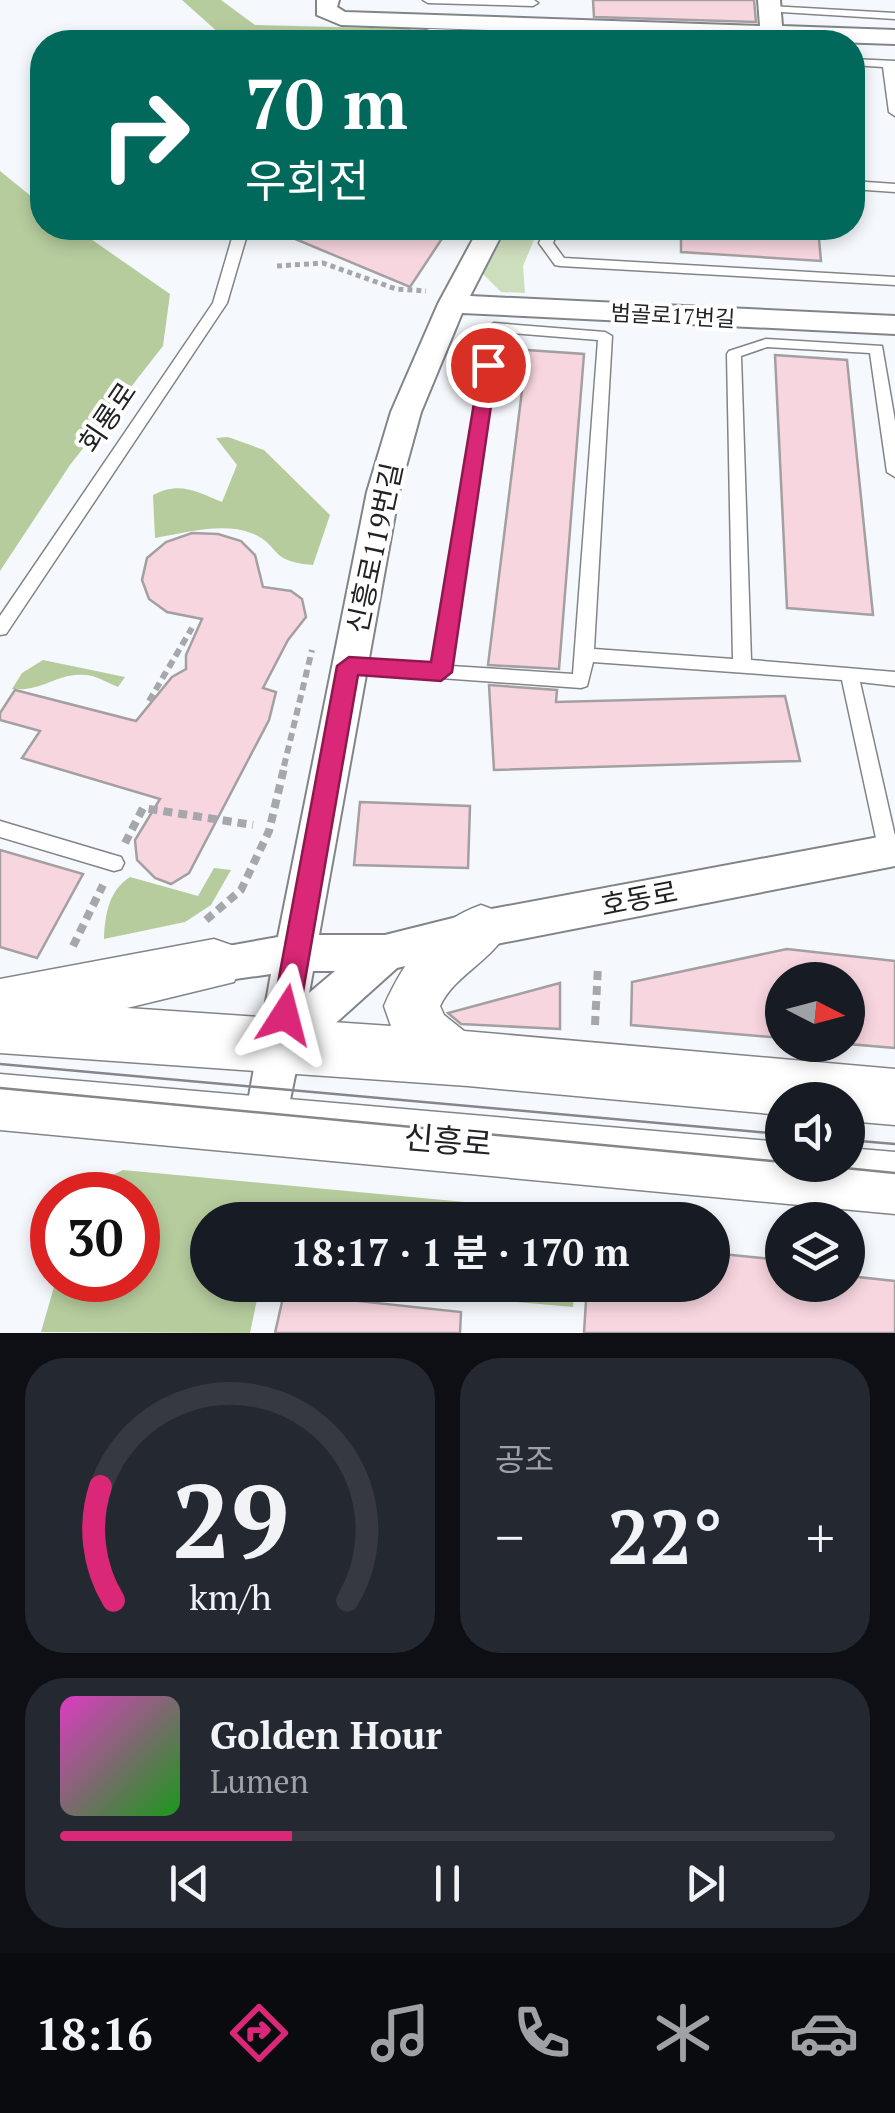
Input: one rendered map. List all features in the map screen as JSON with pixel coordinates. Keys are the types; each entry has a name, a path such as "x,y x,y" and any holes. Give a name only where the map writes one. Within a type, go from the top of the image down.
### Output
{"street":[{"path":"599,30 615,3"},
{"path":"327,5 341,18 532,18 581,30"},
{"path":"650,30 768,21 839,30"},
{"path":"865,33 895,37"},
{"name":"신흥로119번길","path":"266,1124 349,666 396,444 442,298 483,240"},
{"name":"범골로17번길","path":"442,298 895,325"},
{"name":"호동로","path":"207,944 295,953 384,953 481,928 892,851"},
{"path":"0,1005 70,996 207,944 257,940 307,886"},
{"path":"452,1058 422,1032 412,1006 426,975 481,928"},
{"name":"호동로","path":"280,1046 384,953"},
{"path":"0,1026 452,1058 895,1097"},
{"name":"신흥로","path":"0,1102 895,1183"}],"lane":[{"path":"428,0 532,18"},
{"path":"768,21 895,16"},
{"path":"865,63 891,64 895,112"},
{"path":"865,186 895,188"},
{"name":"회룡로","path":"0,629 220,303 238,240"},
{"path":"547,240 560,262 895,281"},
{"path":"349,666 441,672 581,681 606,336 494,327 441,672"},
{"path":"742,665 734,354 766,344 877,348 895,472"},
{"path":"584,655 895,680"},
{"path":"849,674 892,851"},
{"path":"0,828 114,863"}],"path":[{"path":"277,266 323,263 396,290 442,298"},
{"path":"149,701 192,628"},
{"path":"207,944 241,890 269,831 316,632"},
{"path":"70,952 90,948"},
{"path":"595,1030 598,966"}],"green space":[{"path":"182,0 221,0 255,25 411,29 411,30 216,30"},
{"path":"0,171 30,195 30,240 92,240 170,294 163,346 70,465 0,571"},
{"path":"501,240 534,240 523,266 525,293 501,292 483,274"},
{"path":"228,437 264,450 330,515 313,565 288,560 261,538 240,530 203,530 155,538 153,495 179,488 222,502 237,465 216,438"},
{"path":"43,660 125,677 118,687 93,676 75,675 33,688 12,689 22,673"},
{"path":"214,868 231,870 211,905 185,922 104,939 112,897 130,877 198,896"},
{"path":"160,1173 464,1202 190,1202 190,1302 256,1302 250,1333 41,1332 50,1302 160,1302"},
{"path":"516,1302 573,1302 573,1307"}],"building":[{"path":"593,0 754,0 756,22 594,17"},
{"path":"298,240 441,240 410,287"},
{"path":"681,240 819,240 821,261 681,252"},
{"path":"527,350 584,354 559,669 488,665"},
{"path":"775,355 847,360 873,615 787,608"},
{"path":"192,533 218,534 241,541 255,555 263,587 291,591 302,599 306,617 288,640 263,688 276,692 269,720 189,873 171,884 155,878 137,860 135,840 160,799 22,758 40,731 0,720 0,713 15,690 136,721 172,677 186,669 186,655 202,619 167,612 149,599 142,580 147,558 166,542"},
{"path":"489,685 557,690 556,702 785,696 800,761 494,770"},
{"path":"360,802 470,806 468,868 354,865"},
{"path":"0,850 83,874 37,958 0,947"},
{"path":"787,949 895,961 895,1048 865,1045 865,962 765,962 765,1037 631,1025 632,982"},
{"path":"560,983 560,1029 461,1024 448,1013"},
{"path":"730,1255 765,1258 765,1302 865,1302 865,1278 895,1281 895,1333 584,1333 586,1302 730,1302"},
{"path":"282,1302 368,1302 461,1312 460,1333 275,1333"}],"tram line":[{"path":"0,1064 765,1132"},
{"path":"0,1088 765,1160"},
{"path":"865,1141 895,1144"},
{"path":"865,1170 895,1173"}],"route":[{"path":"285,1015 349,666 441,672 488,365"}]}
